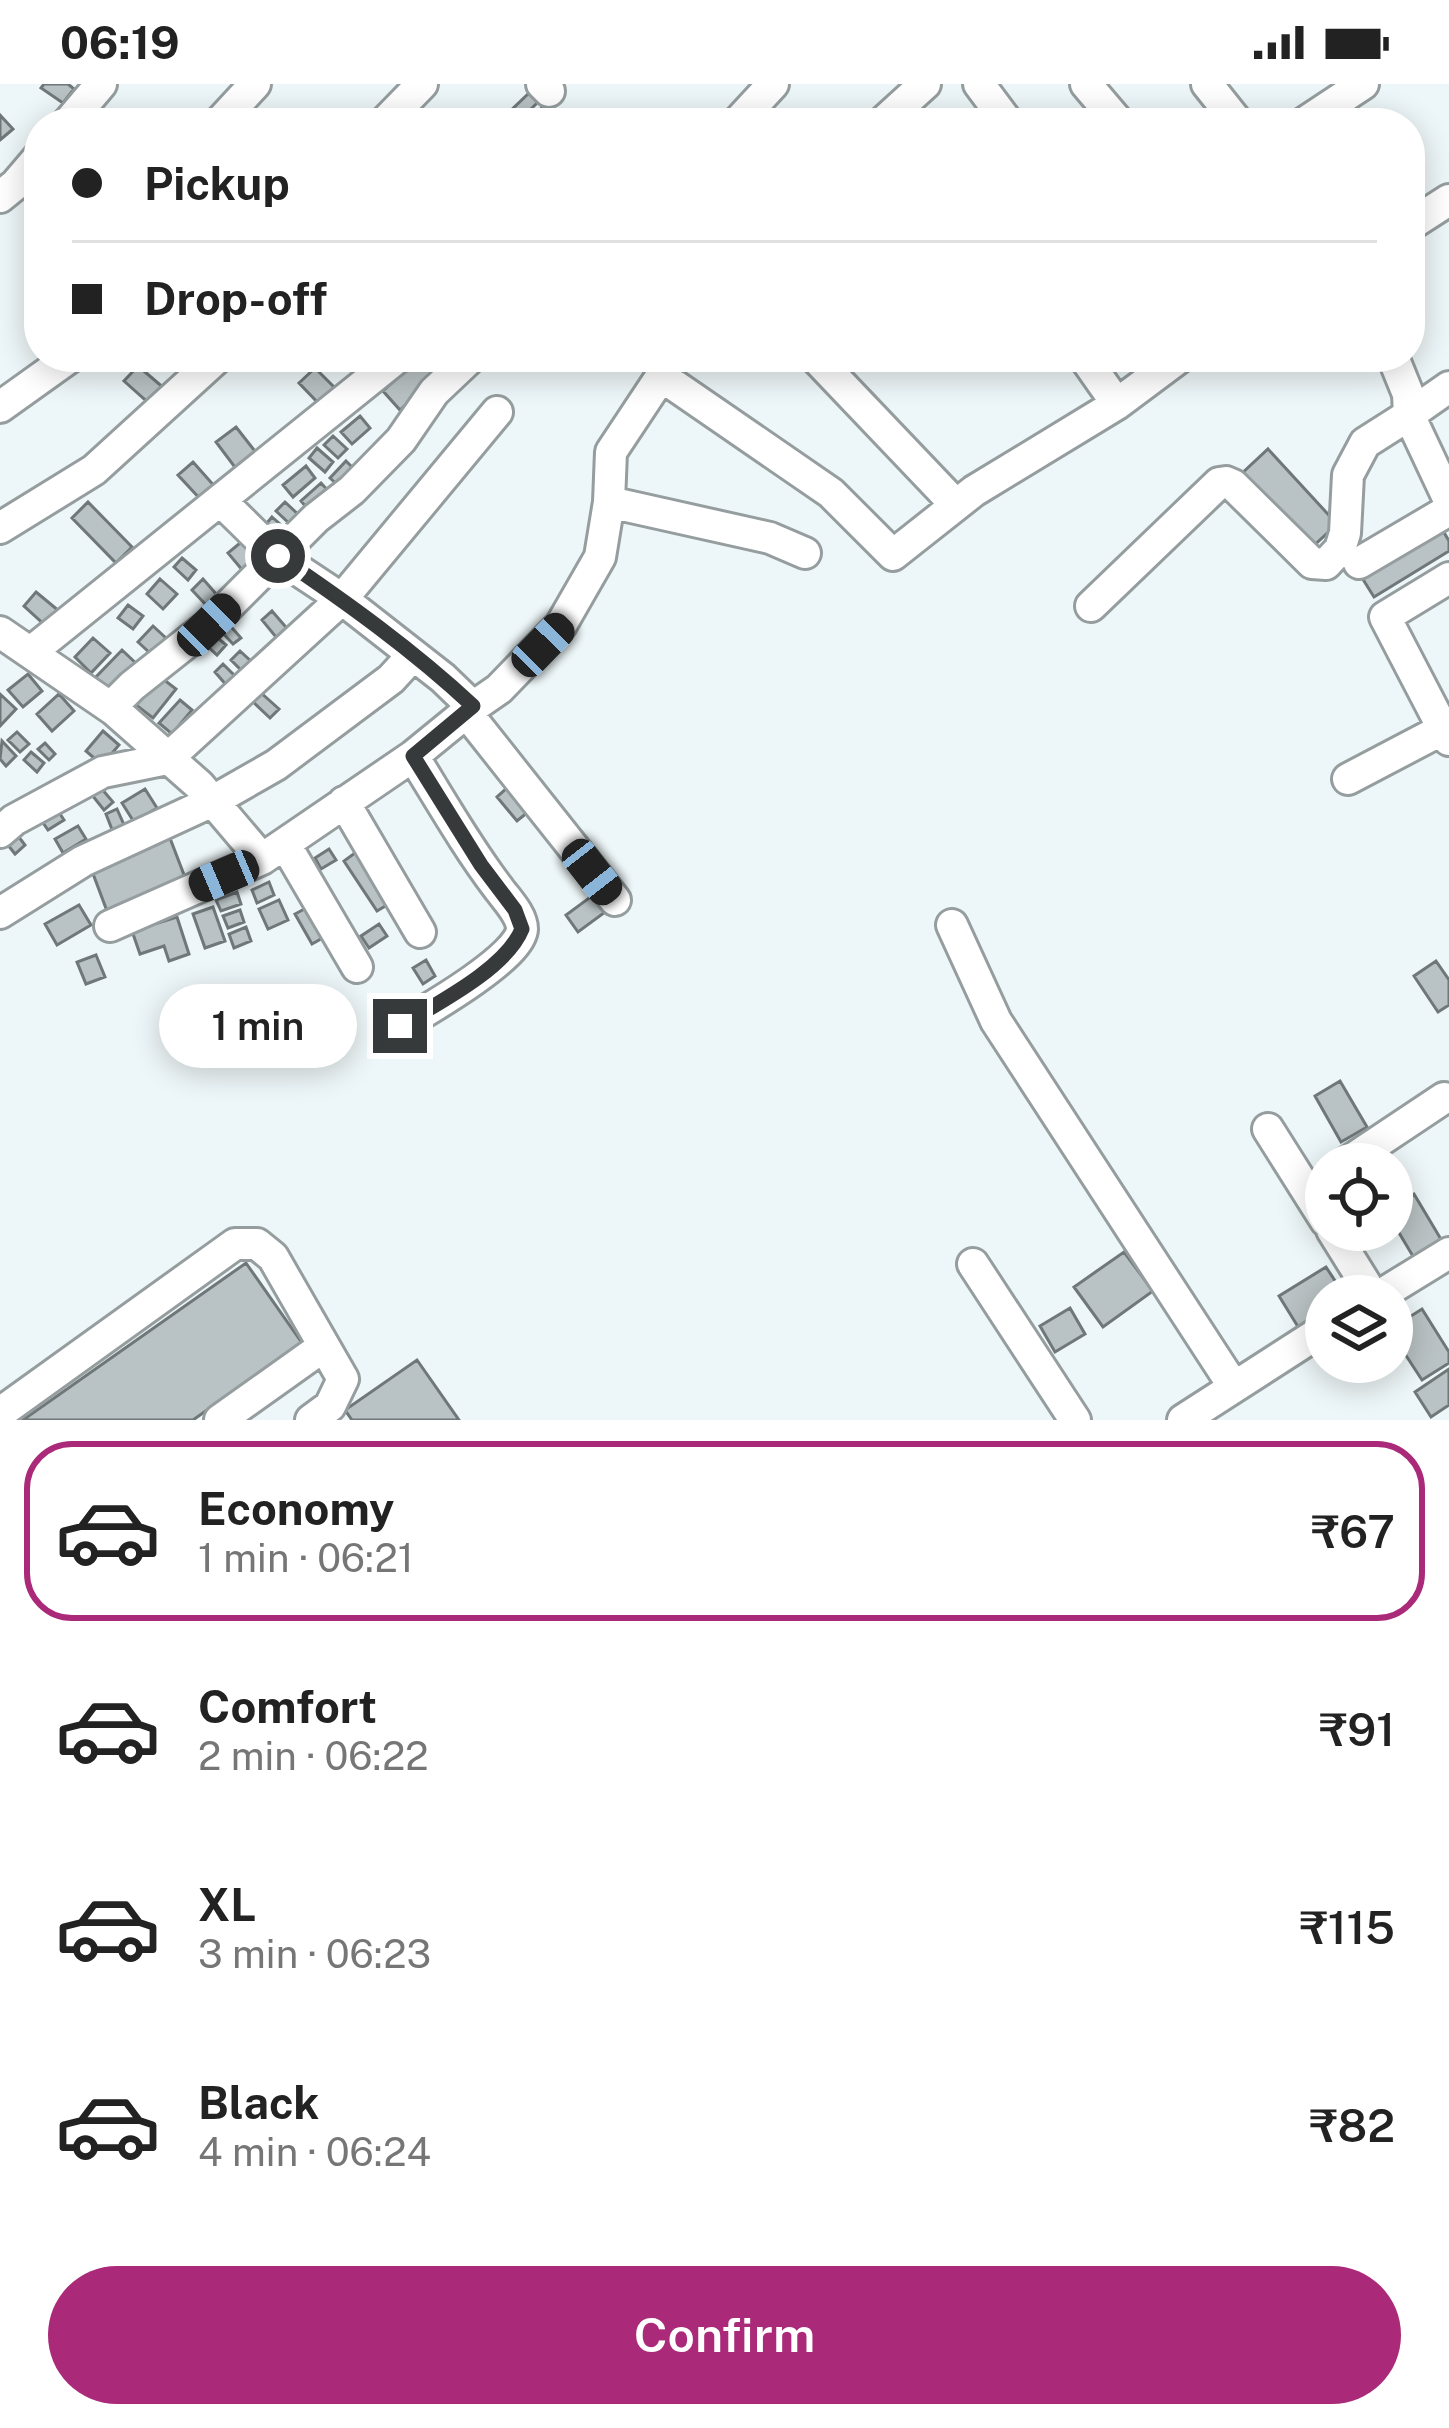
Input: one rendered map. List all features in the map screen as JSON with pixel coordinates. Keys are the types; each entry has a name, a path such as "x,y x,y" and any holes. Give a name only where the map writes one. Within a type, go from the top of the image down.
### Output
{"street":[{"path":"81,108 101,84"},
{"path":"233,108 255,84"},
{"path":"399,108 422,84"},
{"path":"751,108 773,84"},
{"path":"899,108 925,84"},
{"path":"1086,84 1106,108"},
{"path":"1208,84 1226,108"},
{"path":"1327,108 1363,84"},
{"path":"0,197 24,175"},
{"path":"0,407 49,372"},
{"path":"0,528 94,470 202,372"},
{"path":"357,967 273,852 111,707 10,643 220,500 379,372"},
{"path":"111,707 209,625 316,518 352,490 401,440 434,392 455,372"},
{"path":"110,926 273,852 413,756 500,689 562,625 601,557 611,452 665,372"},
{"path":"674,372 831,494 893,555 974,491 1117,404 1159,372"},
{"path":"829,372 956,506"},
{"path":"1095,372 1117,404"},
{"path":"1399,372 1408,394 1409,415 1449,500"},
{"path":"1091,606 1219,483 1233,485 1312,563 1326,565 1340,549 1348,475 1365,443 1449,387"},
{"path":"0,832 103,772 167,759 342,599 497,412"},
{"path":"220,500 278,556 413,655 470,710 615,900"},
{"path":"609,502 770,538 806,553"},
{"path":"1359,563 1449,510"},
{"path":"1348,779 1447,732 1385,617 1449,578"},
{"path":"0,913 83,861 213,801 276,765 391,680 413,655"},
{"path":"400,1026 463,988 515,945 522,929 515,910 413,756"},
{"path":"344,802 420,932"},
{"path":"952,925 996,1021 1234,1388"},
{"path":"1376,1143 1444,1098"},
{"path":"1268,1129 1305,1171"},
{"path":"0,1413 235,1244 256,1244 272,1257 343,1379 327,1415"},
{"path":"1412,1275 1449,1253"},
{"path":"973,1264 1075,1420"},
{"path":"1184,1420 1305,1342"},
{"path":"220,1420 324,1346"}],"building":[{"path":"68,84 74,89 63,103 41,88"},
{"path":"529,93 538,102 532,108 513,108"},
{"path":"0,115 13,129 0,140"},
{"path":"132,372 145,372 165,389 151,405 124,381"},
{"path":"311,372 319,372 340,393 324,409 299,383"},
{"path":"404,372 441,372 400,410 383,391"},
{"path":"360,416 370,428 352,444 341,432"},
{"path":"236,427 258,455 237,470 216,442"},
{"path":"333,436 347,449 338,458 324,445"},
{"path":"317,448 333,462 325,472 309,458"},
{"path":"1268,449 1337,524 1308,551 1239,476"},
{"path":"346,461 361,476 345,492 330,478"},
{"path":"193,462 217,489 202,501 178,475"},
{"path":"306,466 315,478 293,497 283,485"},
{"path":"321,483 332,495 311,513 301,501"},
{"path":"88,502 132,547 116,563 72,518"},
{"path":"285,502 301,517 292,526 276,511"},
{"path":"272,517 289,532 278,545 261,530"},
{"path":"1439,524 1449,551 1374,597 1359,573"},
{"path":"246,538 261,556 244,572 228,553"},
{"path":"182,558 196,570 188,580 174,567"},
{"path":"160,579 177,594 163,609 147,594"},
{"path":"203,579 217,595 206,605 192,590"},
{"path":"36,592 59,611 46,626 24,606"},
{"path":"128,605 143,616 133,629 118,618"},
{"path":"272,611 291,633 280,642 262,620"},
{"path":"226,621 241,638 233,644 218,628"},
{"path":"153,626 166,638 151,654 138,642"},
{"path":"213,634 226,645 217,655 204,643"},
{"path":"93,638 110,653 91,673 75,657"},
{"path":"122,650 141,668 114,697 94,679"},
{"path":"240,651 254,664 245,674 231,660"},
{"path":"223,664 237,678 228,687 215,672"},
{"path":"28,674 42,691 23,707 8,690"},
{"path":"159,676 176,689 153,718 136,705"},
{"path":"260,692 279,709 270,718 252,701"},
{"path":"0,694 16,709 0,726"},
{"path":"59,694 74,711 52,731 37,714"},
{"path":"180,700 192,710 172,734 159,723"},
{"path":"103,731 119,745 102,765 86,751"},
{"path":"17,732 29,744 20,752 8,740"},
{"path":"2,741 16,756 6,766 0,759"},
{"path":"45,743 55,754 49,760 38,749"},
{"path":"31,752 44,763 37,772 24,760"},
{"path":"101,788 113,802 104,810 92,795"},
{"path":"507,788 528,812 517,821 497,797"},
{"path":"145,789 157,808 134,822 122,803"},
{"path":"55,806 64,820 48,830 39,817"},
{"path":"117,809 125,827 113,832 106,814"},
{"path":"78,826 86,839 63,853 55,839"},
{"path":"15,832 25,845 15,854 4,840"},
{"path":"168,833 186,880 107,911 89,863"},
{"path":"329,849 336,860 321,869 315,858"},
{"path":"359,850 392,902 377,911 344,861"},
{"path":"269,882 274,895 257,903 252,890"},
{"path":"600,890 612,907 578,932 566,915"},
{"path":"237,892 241,904 221,911 216,900"},
{"path":"279,900 288,920 268,929 259,909"},
{"path":"79,905 91,925 57,945 45,924"},
{"path":"312,905 328,935 312,944 295,914"},
{"path":"213,907 225,941 205,948 193,914"},
{"path":"240,910 244,922 228,928 223,916"},
{"path":"177,917 189,954 169,961 164,946 140,954 132,931"},
{"path":"379,924 387,936 369,948 361,936"},
{"path":"246,927 251,941 234,948 229,934"},
{"path":"96,955 105,977 86,984 77,962"},
{"path":"426,960 435,976 423,984 413,968"},
{"path":"1436,961 1449,980 1449,1005 1438,1012 1414,976"},
{"path":"1340,1081 1367,1127 1341,1142 1315,1096"},
{"path":"1413,1195 1445,1246 1417,1263 1410,1251"},
{"path":"1124,1252 1153,1291 1103,1327 1074,1287"},
{"path":"246,1263 302,1343 193,1420 23,1420"},
{"path":"1305,1280 1305,1327 1300,1330 1279,1296"},
{"path":"1070,1308 1085,1334 1055,1352 1040,1326"},
{"path":"1422,1309 1449,1352 1449,1363 1422,1380 1413,1366 1413,1315"},
{"path":"417,1360 459,1420 352,1420 345,1410"},
{"path":"1449,1369 1449,1405 1431,1417 1415,1392"}],"route":[{"path":"278,556 342,599 473,706 413,756 515,910 522,929 515,945 463,988 400,1026"}]}
